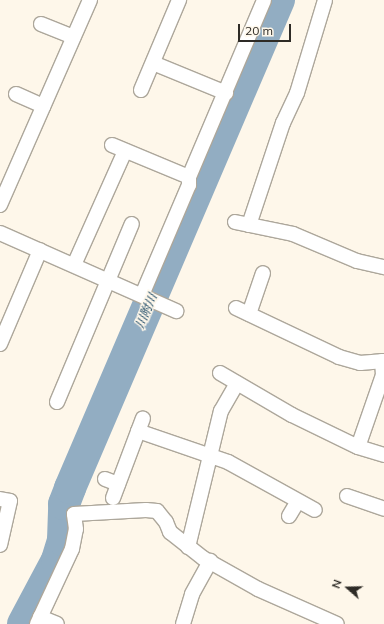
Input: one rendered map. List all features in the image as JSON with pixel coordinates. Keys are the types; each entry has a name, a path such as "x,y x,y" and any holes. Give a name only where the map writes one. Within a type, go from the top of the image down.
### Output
{"street":[{"path":"0,205 90,0"},
{"path":"141,90 179,0"},
{"path":"147,297 190,185 189,177 226,93 264,0"},
{"path":"325,0 297,93 242,223 293,234 358,261 384,267"},
{"path":"41,24 74,37"},
{"path":"153,63 226,93"},
{"path":"16,94 43,106"},
{"path":"112,145 189,177"},
{"path":"74,265 125,150"},
{"path":"58,393 78,336 108,280 132,224"},
{"path":"0,233 176,311"},
{"path":"0,344 40,250"},
{"path":"249,314 263,273"},
{"path":"236,308 338,357 360,363 383,361 383,375 358,447"},
{"path":"220,373 292,415 358,447 384,455"},
{"path":"188,547 222,411 237,383"},
{"path":"113,498 141,425 211,455 315,510"},
{"path":"105,479 118,484"},
{"path":"347,496 384,509"},
{"path":"0,499 10,500 0,545"},
{"path":"289,516 298,501"},
{"path":"57,624 38,620 61,576 72,549 76,529 74,514 157,511 166,522 170,532 188,547 210,561 258,589 337,624"},
{"path":"183,624 192,594 210,561"}],"waterway":[{"name":"川附川","path":"23,624 57,560 63,540 64,504 70,488 279,0"}]}
